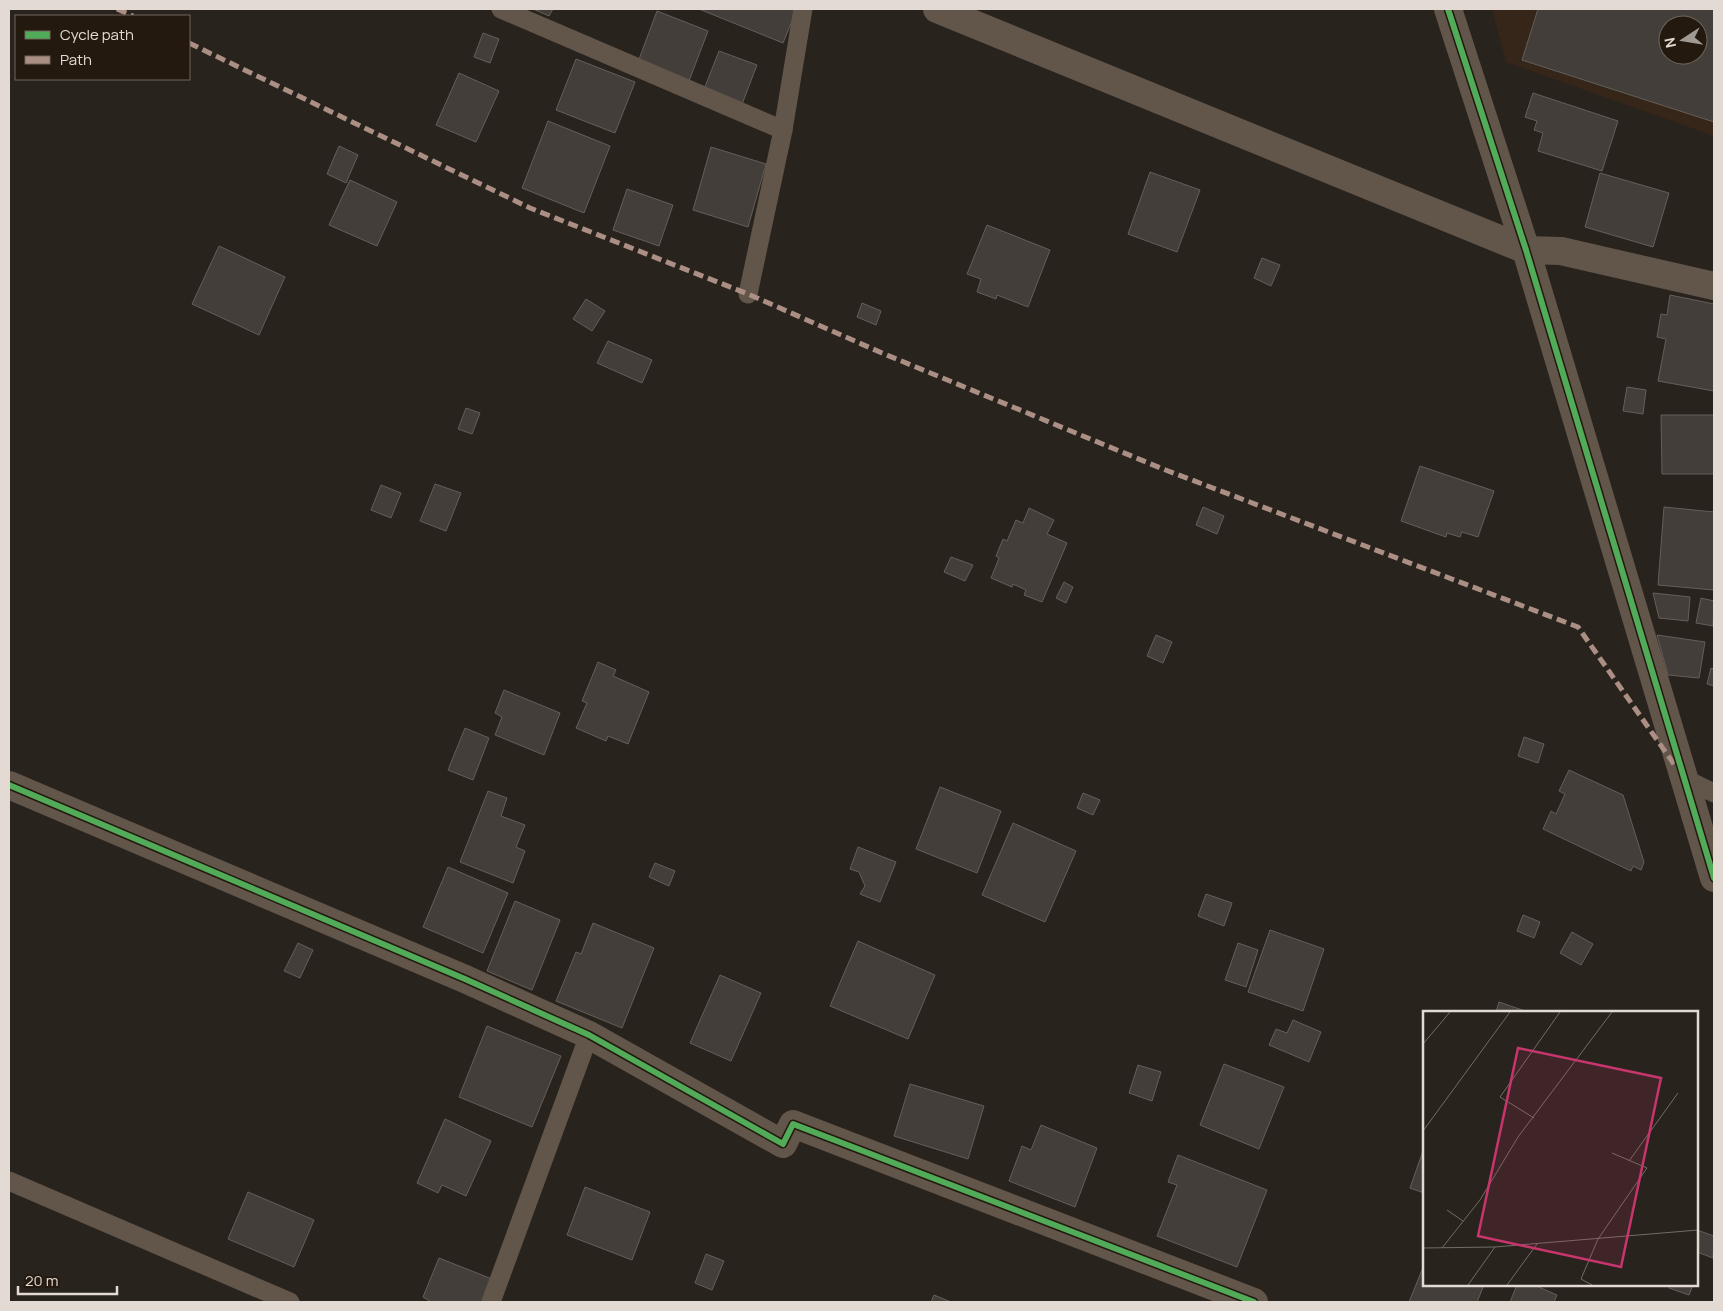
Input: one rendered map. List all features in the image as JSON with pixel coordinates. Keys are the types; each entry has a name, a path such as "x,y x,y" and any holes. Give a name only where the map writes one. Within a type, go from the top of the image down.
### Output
{"street":[{"path":"937,9 1526,250 1560,251 1714,286"},
{"path":"1448,9 1526,250 1714,878"},
{"path":"9,785 589,1035 783,1144 793,1124 1254,1302"}],"lane":[{"path":"501,9 782,130"},
{"path":"748,294 782,130 803,9"},
{"path":"1685,779 1714,793"},
{"path":"491,1302 589,1035"},
{"path":"9,1181 290,1302"}],"shaded area":[{"path":"1492,9 1714,9 1714,136 1506,62"}],"building":[{"path":"533,9 553,9 549,16"},
{"path":"699,9 797,9 783,43"},
{"path":"1538,9 1714,9 1714,122 1522,60"},
{"path":"657,11 708,31 689,81 638,62"},
{"path":"483,33 499,39 490,63 474,57"},
{"path":"719,51 757,65 741,107 703,92"},
{"path":"576,59 635,82 615,133 556,110"},
{"path":"459,73 499,91 476,142 436,125"},
{"path":"1533,93 1618,121 1602,171 1538,151 1543,133 1534,130 1537,121 1525,117"},
{"path":"548,121 610,146 584,213 522,188"},
{"path":"339,146 358,155 346,183 327,174"},
{"path":"711,147 766,164 748,227 693,210"},
{"path":"1150,172 1200,190 1177,252 1128,234"},
{"path":"1600,173 1669,193 1653,247 1585,227"},
{"path":"350,180 397,202 377,246 329,225"},
{"path":"627,189 673,205 659,246 613,230"},
{"path":"987,225 1050,250 1028,307 997,295 996,299 977,292 981,279 967,274"},
{"path":"219,246 285,277 259,335 192,304"},
{"path":"1262,258 1280,265 1271,286 1254,278"},
{"path":"1670,295 1714,304 1714,391 1658,381 1666,339 1657,337 1661,314 1667,315"},
{"path":"586,299 605,311 592,331 573,319"},
{"path":"862,303 881,311 876,325 857,317"},
{"path":"608,341 652,360 642,383 597,363"},
{"path":"1627,387 1646,390 1643,414 1623,411"},
{"path":"466,408 480,413 472,434 458,429"},
{"path":"1661,415 1714,415 1714,474 1662,474"},
{"path":"1420,466 1494,491 1478,537 1462,532 1460,537 1447,533 1446,537 1401,521"},
{"path":"435,484 461,493 446,531 420,521"},
{"path":"381,485 401,493 391,518 371,510"},
{"path":"1203,507 1224,516 1217,534 1196,525"},
{"path":"1664,507 1714,512 1714,590 1658,585"},
{"path":"1029,508 1054,520 1047,534 1067,543 1042,602 1024,595 1026,590 1013,584 1012,587 991,578 999,558 996,556 1003,539 1007,541 1016,520 1023,523"},
{"path":"951,557 973,565 965,581 944,572"},
{"path":"1064,582 1073,587 1066,603 1056,598"},
{"path":"1653,593 1690,597 1688,621 1659,618"},
{"path":"1701,598 1714,601 1713,626 1696,623"},
{"path":"1156,635 1172,642 1163,663 1147,656"},
{"path":"1657,635 1705,642 1699,678 1668,675"},
{"path":"598,662 616,670 613,676 649,692 628,744 608,736 606,741 576,728 587,703 582,701"},
{"path":"1711,668 1714,669 1714,686 1707,684"},
{"path":"504,690 560,713 544,755 495,735 502,717 495,713"},
{"path":"465,728 489,738 473,780 448,770"},
{"path":"1524,737 1544,744 1538,763 1518,756"},
{"path":"1569,770 1623,795 1644,862 1641,870 1633,866 1631,871 1543,829 1551,811 1556,814 1565,794 1559,791"},
{"path":"940,787 1001,811 977,873 916,849"},
{"path":"488,791 507,798 501,816 525,825 516,847 525,851 513,883 460,862"},
{"path":"1083,793 1100,800 1093,815 1077,808"},
{"path":"1013,823 1076,851 1045,922 982,895"},
{"path":"858,847 896,862 880,902 860,894 865,886 859,872 850,869"},
{"path":"655,863 675,871 669,886 649,877"},
{"path":"448,867 508,893 483,953 423,927"},
{"path":"1206,894 1232,903 1224,926 1198,916"},
{"path":"515,901 560,920 532,990 487,971"},
{"path":"1523,915 1540,922 1534,938 1517,931"},
{"path":"593,923 654,948 622,1028 556,1001 576,952 581,954"},
{"path":"1270,930 1324,949 1303,1011 1248,992"},
{"path":"1572,932 1593,944 1581,965 1560,953"},
{"path":"858,941 935,975 908,1039 830,1006"},
{"path":"298,943 313,950 300,978 284,971"},
{"path":"1238,943 1258,950 1246,987 1225,980"},
{"path":"720,975 761,993 731,1061 690,1043"},
{"path":"1499,1002 1525,1011 1496,1011"},
{"path":"1293,1020 1321,1032 1309,1062 1269,1045 1276,1029 1287,1033"},
{"path":"487,1026 561,1056 532,1127 459,1097"},
{"path":"1224,1064 1284,1087 1259,1149 1200,1125"},
{"path":"1138,1065 1161,1072 1152,1101 1129,1093"},
{"path":"910,1084 984,1106 968,1159 894,1136"},
{"path":"445,1119 491,1141 466,1196 442,1185 438,1193 417,1183"},
{"path":"1041,1125 1097,1148 1075,1207 1009,1181 1022,1146 1031,1150"},
{"path":"1423,1151 1423,1193 1410,1188"},
{"path":"1178,1155 1267,1190 1237,1267 1157,1236 1177,1185 1168,1182"},
{"path":"585,1187 650,1212 632,1260 567,1235"},
{"path":"248,1192 314,1220 294,1267 228,1239"},
{"path":"1698,1230 1714,1236 1713,1258 1698,1252"},
{"path":"706,1254 724,1261 712,1290 695,1283"},
{"path":"439,1258 492,1279 482,1302 431,1302 423,1297"},
{"path":"1423,1267 1423,1286 1484,1286 1477,1302 1409,1302"},
{"path":"1517,1286 1536,1286 1557,1295 1554,1302 1510,1302"},
{"path":"1670,1286 1693,1286 1689,1295 1669,1288"},
{"path":"934,1295 951,1302 931,1302"}],"marked path":[{"path":"117,9 131,15"},
{"path":"190,43 530,208 748,294 882,353 1163,469 1578,627 1676,767"}],"cycle path":[{"path":"1448,9 1526,250 1714,878"},
{"path":"9,785 465,979 589,1035 783,1144 793,1124 1254,1302"}]}
